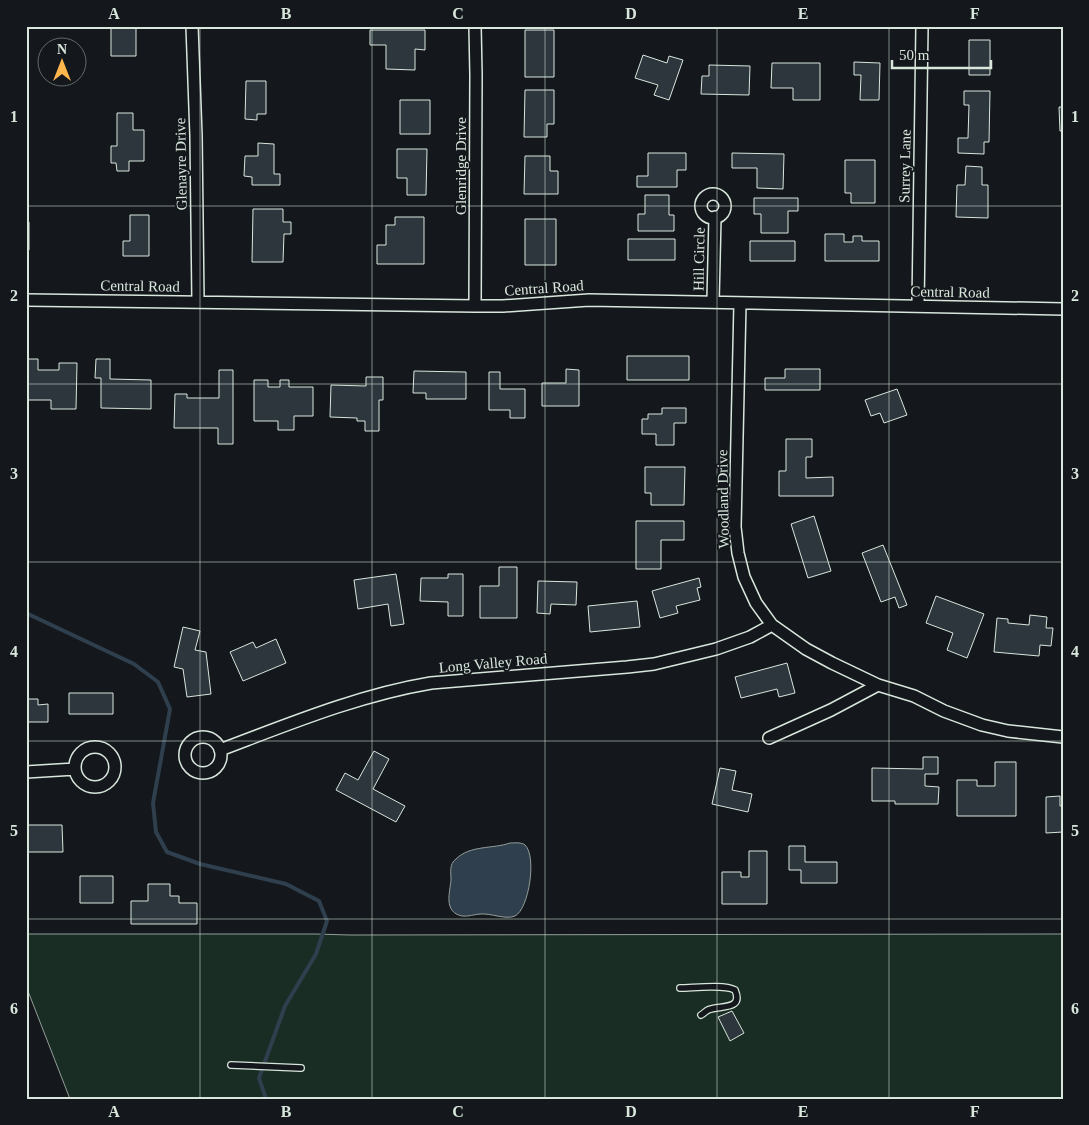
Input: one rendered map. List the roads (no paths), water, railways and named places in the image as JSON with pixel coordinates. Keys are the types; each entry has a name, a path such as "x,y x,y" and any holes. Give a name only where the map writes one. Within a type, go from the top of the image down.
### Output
{"street":[{"name":"Glenayre Drive","path":"192,26 196,136 198,302"},
{"name":"Glenridge Drive","path":"475,26 475,306"},
{"name":"Surrey Lane","path":"918,306 922,26"},
{"name":"Hill Circle","path":"712,302 715,217"},
{"name":"Central Road","path":"26,300 475,306 589,300 1063,309"},
{"name":"Woodland Drive","path":"740,303 735,527 738,553 744,577 756,602 772,625 806,649 832,663 878,684 914,696 944,711 1008,731 1063,737"},
{"name":"Long Valley Road","path":"220,750 332,709 383,692 409,686 431,682 654,664 716,649 750,638 772,625"},
{"path":"769,738 831,710 878,684"},
{"path":"26,772 75,769"}],"lane":[{"path":"680,988 723,987 735,990 737,998 735,1003 730,1006 708,1010 701,1016"},
{"path":"231,1065 301,1068"}],"water":[{"path":"510,843 525,845 529,851 530,882 520,911 511,917 485,914 462,916 456,914 452,910 449,901 452,863 468,851"}],"waterway":[{"path":"26,613 134,664 158,682 170,709 153,803 156,832 167,852 200,864 286,884 319,901 327,921 316,954 285,1006 259,1078 266,1099"}]}
